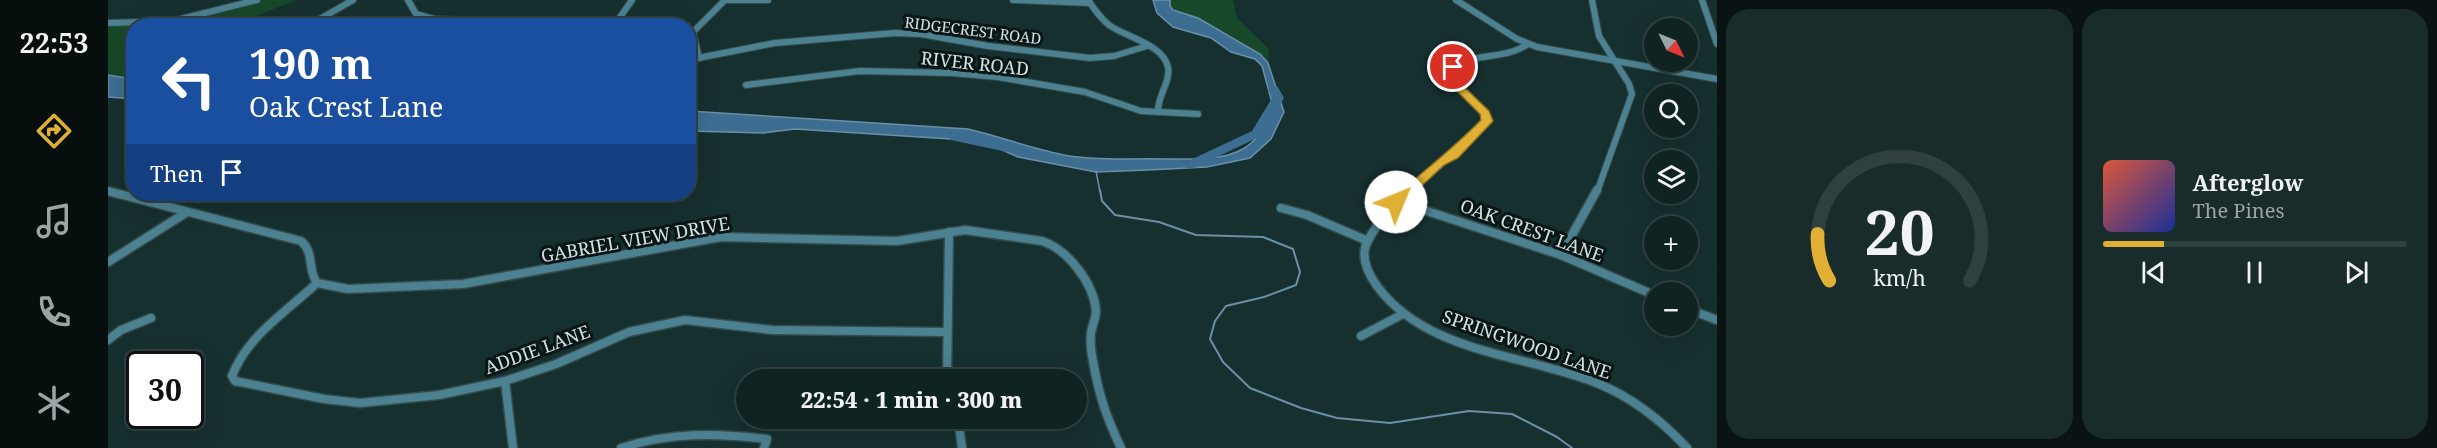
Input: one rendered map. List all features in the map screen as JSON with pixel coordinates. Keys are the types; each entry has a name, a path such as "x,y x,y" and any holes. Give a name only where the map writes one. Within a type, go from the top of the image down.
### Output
{"street":[{"path":"185,18 257,0"},
{"path":"321,18 353,0"},
{"path":"408,0 416,14 430,18"},
{"path":"619,18 632,0"},
{"path":"696,29 727,0 768,0"},
{"path":"1013,0 1089,1 1106,24 1163,55 1169,71 1158,99 1158,112"},
{"path":"1456,0 1528,44 1717,79"},
{"path":"1561,255 1597,191 1632,99 1630,86 1599,36 1592,0"},
{"path":"1702,0 1717,44"},
{"path":"108,23 126,22"},
{"name":"RIDGECREST ROAD","path":"696,59 775,43 895,33 921,34 988,46 1090,58 1114,56 1147,46"},
{"path":"1281,208 1307,215 1368,241 1396,202 1439,162 1453,155 1487,121 1485,113 1452,81 1450,75 1453,67 1468,60 1511,55 1520,52 1528,44"},
{"path":"696,45 699,58"},
{"name":"RIVER ROAD","path":"746,85 860,70 952,73 998,77 1085,92 1141,111 1198,114"},
{"path":"108,191 126,196"},
{"name":"OAK CREST LANE","path":"1381,196 1561,255 1644,291"},
{"path":"146,201 301,241 311,250 310,271 317,283"},
{"path":"108,262 187,212"},
{"name":"GABRIEL VIEW DRIVE","path":"317,283 348,289 477,283 721,237 897,241 976,230 1042,241 1054,245 1068,256 1085,281 1095,306 1096,314 1091,334 1092,359 1102,408 1120,448"},
{"path":"947,369 946,332 951,278 949,232"},
{"name":"SPRINGWOOD LANE","path":"1368,241 1365,260 1367,271 1381,292 1403,314 1455,340 1581,377 1607,387 1650,413 1687,448"},
{"name":"ADDIE LANE","path":"317,283 259,335 234,368 232,376 235,381 324,399 360,403 439,395 505,381 556,364 629,332 685,320 772,330 946,332"},
{"path":"1698,312 1715,317"},
{"path":"1361,336 1403,314"},
{"path":"108,340 122,330 151,318"},
{"path":"505,381 513,448"},
{"path":"959,429 962,448"},
{"path":"621,448 658,437 689,433 767,440 764,448"}],"green space":[{"path":"261,0 297,0 251,18 194,18 224,12"},
{"path":"1170,0 1233,0 1237,18 1269,49 1268,63 1235,38 1199,19 1175,10 1170,6"},
{"path":"108,24 126,24 126,77 108,74"}],"water":[{"path":"1153,0 1170,0 1173,10 1198,18 1260,54 1268,63 1284,112 1271,139 1250,158 1207,167 1096,172 1018,157 982,141 795,129 763,133 696,131 696,111 968,129 1070,156 1094,158 1206,158 1225,156 1243,149 1261,132 1274,110 1262,66 1255,59 1231,52 1211,38 1173,27 1157,13"},
{"path":"108,75 126,78 126,98 108,97"}],"waterway":[{"path":"1190,165 1257,133 1278,98 1274,89"},
{"path":"955,137 1007,148"},
{"path":"1096,171 1100,192"},
{"path":"1100,190 1102,201 1115,215 1159,222 1196,235 1263,237 1293,249 1300,272 1296,285 1264,297 1226,306 1215,321 1210,339 1223,362 1250,388 1301,408 1337,418 1390,423 1469,411 1512,414 1557,437 1572,448"}],"route":[{"path":"1396,202 1439,162 1453,155 1487,121 1485,113 1452,81 1450,75 1453,67"}]}
